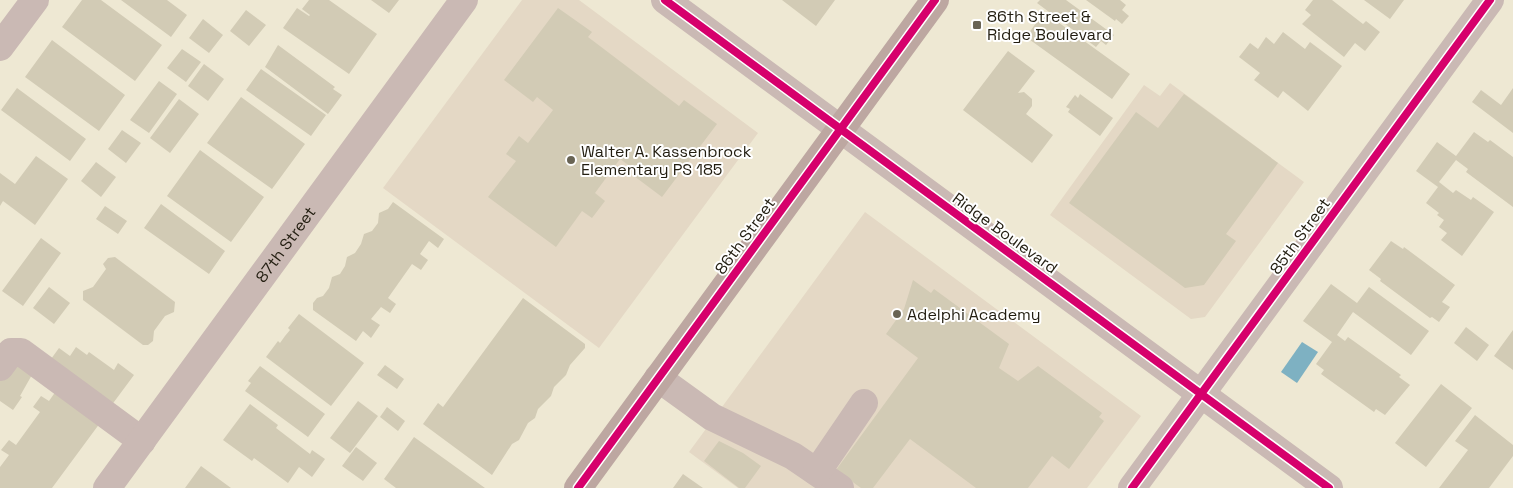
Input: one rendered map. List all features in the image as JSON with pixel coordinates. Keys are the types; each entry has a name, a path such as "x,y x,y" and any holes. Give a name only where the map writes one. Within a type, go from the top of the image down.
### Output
{"main road":[{"name":"86th Street","path":"578,488 935,0"}],"street":[{"path":"0,47 35,0"},
{"name":"87th Street","path":"107,488 464,0"},
{"name":"Ridge Boulevard","path":"664,0 1329,488"},
{"name":"85th Street","path":"1132,488 1490,0"},
{"path":"0,368 11,352 20,352 142,440"},
{"path":"658,378 712,417 779,448 840,488"},
{"path":"817,472 864,403"}],"shaded area":[{"name":"Walter A. Kassenbrock Elementary PS 185","path":"522,0 579,0 758,133 599,348 383,188"},
{"path":"1170,83 1304,182 1205,317 1191,319 1050,215 1144,85 1160,96"},
{"name":"Adelphi Academy","path":"865,212 1141,416 1087,488 738,488 689,452"}],"water":[{"path":"1302,342 1318,352 1297,383 1281,372"}],"building":[{"path":"82,0 101,0 162,45 135,81 62,27"},
{"path":"121,0 167,0 187,15 171,37"},
{"path":"309,0 329,0 377,34 349,74 283,28 297,8 310,15 302,9"},
{"path":"371,0 399,0 389,13"},
{"path":"782,0 835,0 816,26"},
{"path":"1040,0 1066,0 1114,35 1106,45 1101,41 1096,47 1037,3"},
{"path":"1086,0 1120,0 1126,5 1122,10 1129,16 1122,24"},
{"path":"1313,0 1332,0 1363,24 1366,21 1380,32 1365,51 1355,43 1344,57 1302,24 1311,15 1305,10"},
{"path":"1364,0 1404,0 1390,19"},
{"path":"558,8 592,32 588,37 679,106 684,100 717,124 662,197 634,176 638,172 620,159 595,193 605,201 592,218 582,211 556,247 488,197 516,161 506,154 519,136 528,143 553,110 537,97 533,102 504,80"},
{"path":"246,10 266,25 249,46 230,31"},
{"path":"1044,12 1130,74 1112,99 1026,37"},
{"path":"203,19 223,35 209,53 189,38"},
{"path":"1283,32 1305,49 1310,42 1342,66 1308,111 1283,91 1278,98 1254,80 1260,73 1239,57 1250,43 1258,49 1266,37 1274,44"},
{"path":"52,40 125,95 99,131 25,77"},
{"path":"278,45 335,87 333,89 342,95 328,114 265,67"},
{"path":"182,49 201,62 186,82 167,68"},
{"path":"1008,51 1035,71 1018,93 1024,92 1032,99 1032,106 1026,114 1053,135 1032,163 963,110"},
{"path":"204,64 224,79 208,101 188,86"},
{"path":"261,69 326,115 311,136 246,90"},
{"path":"159,81 177,94 149,133 130,120"},
{"path":"17,88 86,139 70,161 1,110"},
{"path":"1513,88 1513,133 1472,102 1481,90 1501,105"},
{"path":"1080,94 1113,118 1100,136 1068,112 1070,109 1066,107 1075,95 1078,98"},
{"path":"1184,94 1278,163 1226,234 1236,241 1204,285 1185,288 1069,203 1136,112 1158,128"},
{"path":"241,97 305,144 272,189 207,143"},
{"path":"179,99 199,114 170,153 150,138"},
{"path":"122,130 141,143 126,163 108,149"},
{"path":"1474,132 1488,142 1490,140 1513,157 1513,207 1466,172 1468,169 1456,160 1439,182 1453,193 1456,190 1471,200 1473,197 1494,212 1462,256 1441,240 1447,233 1439,227 1444,220 1437,215 1439,213 1426,203 1438,187 1416,171 1437,142 1456,156"},
{"path":"200,150 264,197 231,242 167,196"},
{"path":"36,156 68,179 35,225 3,201 0,206 0,173 15,184"},
{"path":"96,162 116,177 101,197 81,181"},
{"path":"393,202 444,239 438,248 429,241 420,254 428,260 421,270 412,264 388,298 396,304 390,313 381,307 371,319 380,325 371,338 363,331 356,341 313,310 313,303 317,298 323,296 329,288 332,277 340,274 345,266 347,257 355,253 361,244 364,234 372,231 378,223 379,213 388,209"},
{"path":"161,204 225,251 209,274 144,228"},
{"path":"105,206 127,221 118,234 96,219"},
{"path":"41,238 61,253 23,306 2,291"},
{"path":"1391,241 1403,249 1404,247 1455,285 1442,302 1450,307 1439,322 1432,317 1430,318 1380,281 1381,279 1369,270"},
{"path":"115,257 175,302 174,312 165,316 154,331 153,341 148,345 143,345 83,300 83,291 93,287 106,269 103,264 108,258"},
{"path":"913,280 931,293 934,289 1009,344 999,368 1018,381 1038,366 1102,413 1099,417 1104,421 1069,469 1052,456 1028,488 976,488 910,439 873,488 861,488 836,470 918,358 886,334 904,309"},
{"path":"1331,284 1357,303 1369,287 1429,331 1411,355 1353,312 1337,335 1345,341 1348,337 1401,375 1399,377 1410,385 1385,415 1376,409 1374,412 1321,374 1324,370 1316,364 1332,342 1303,321"},
{"path":"49,287 70,303 54,324 33,308"},
{"path":"523,298 585,344 585,348 570,365 566,375 554,387 551,396 538,409 535,418 528,423 519,440 512,444 492,475 423,424 438,403 443,407"},
{"path":"299,314 364,363 331,406 266,357 278,341 280,343 290,330 288,328"},
{"path":"1466,327 1489,345 1477,361 1454,343"},
{"path":"1513,330 1513,370 1494,356"},
{"path":"76,347 87,355 89,352 114,370 118,363 134,375 111,406 46,366 59,348 70,356"},
{"path":"20,363 33,373 20,396 22,397 13,410 0,401 0,377"},
{"path":"385,365 404,379 397,389 377,375"},
{"path":"260,366 325,414 308,437 245,391 251,383 248,381"},
{"path":"1441,384 1472,408 1426,467 1395,443"},
{"path":"56,391 100,423 52,488 0,488 0,467 9,455 1,450 9,440 16,445 40,412 33,407 41,396 49,401"},
{"path":"358,401 378,416 350,453 330,438"},
{"path":"250,404 278,425 276,428 310,454 312,450 325,459 312,477 299,467 288,483 254,458 252,461 223,440"},
{"path":"387,407 405,421 398,431 380,417"},
{"path":"1475,415 1513,445 1513,456 1489,488 1439,488 1468,450 1455,441"},
{"path":"414,437 485,488 396,488 384,479"},
{"path":"719,441 743,453 761,466 745,488 739,488 704,461"},
{"path":"356,447 377,463 363,481 342,466"},
{"path":"201,466 231,488 185,488"},
{"path":"683,474 703,488 673,488"}],"cycle path":[{"path":"665,0 1329,488"},
{"path":"578,488 935,0"},
{"path":"1132,488 1490,0"}],"place":[{"name":"86th Street & Ridge Boulevard","path":"977,25"},
{"name":"Walter A. Kassenbrock Elementary PS 185","path":"571,160"},
{"name":"Adelphi Academy","path":"897,314"}]}
